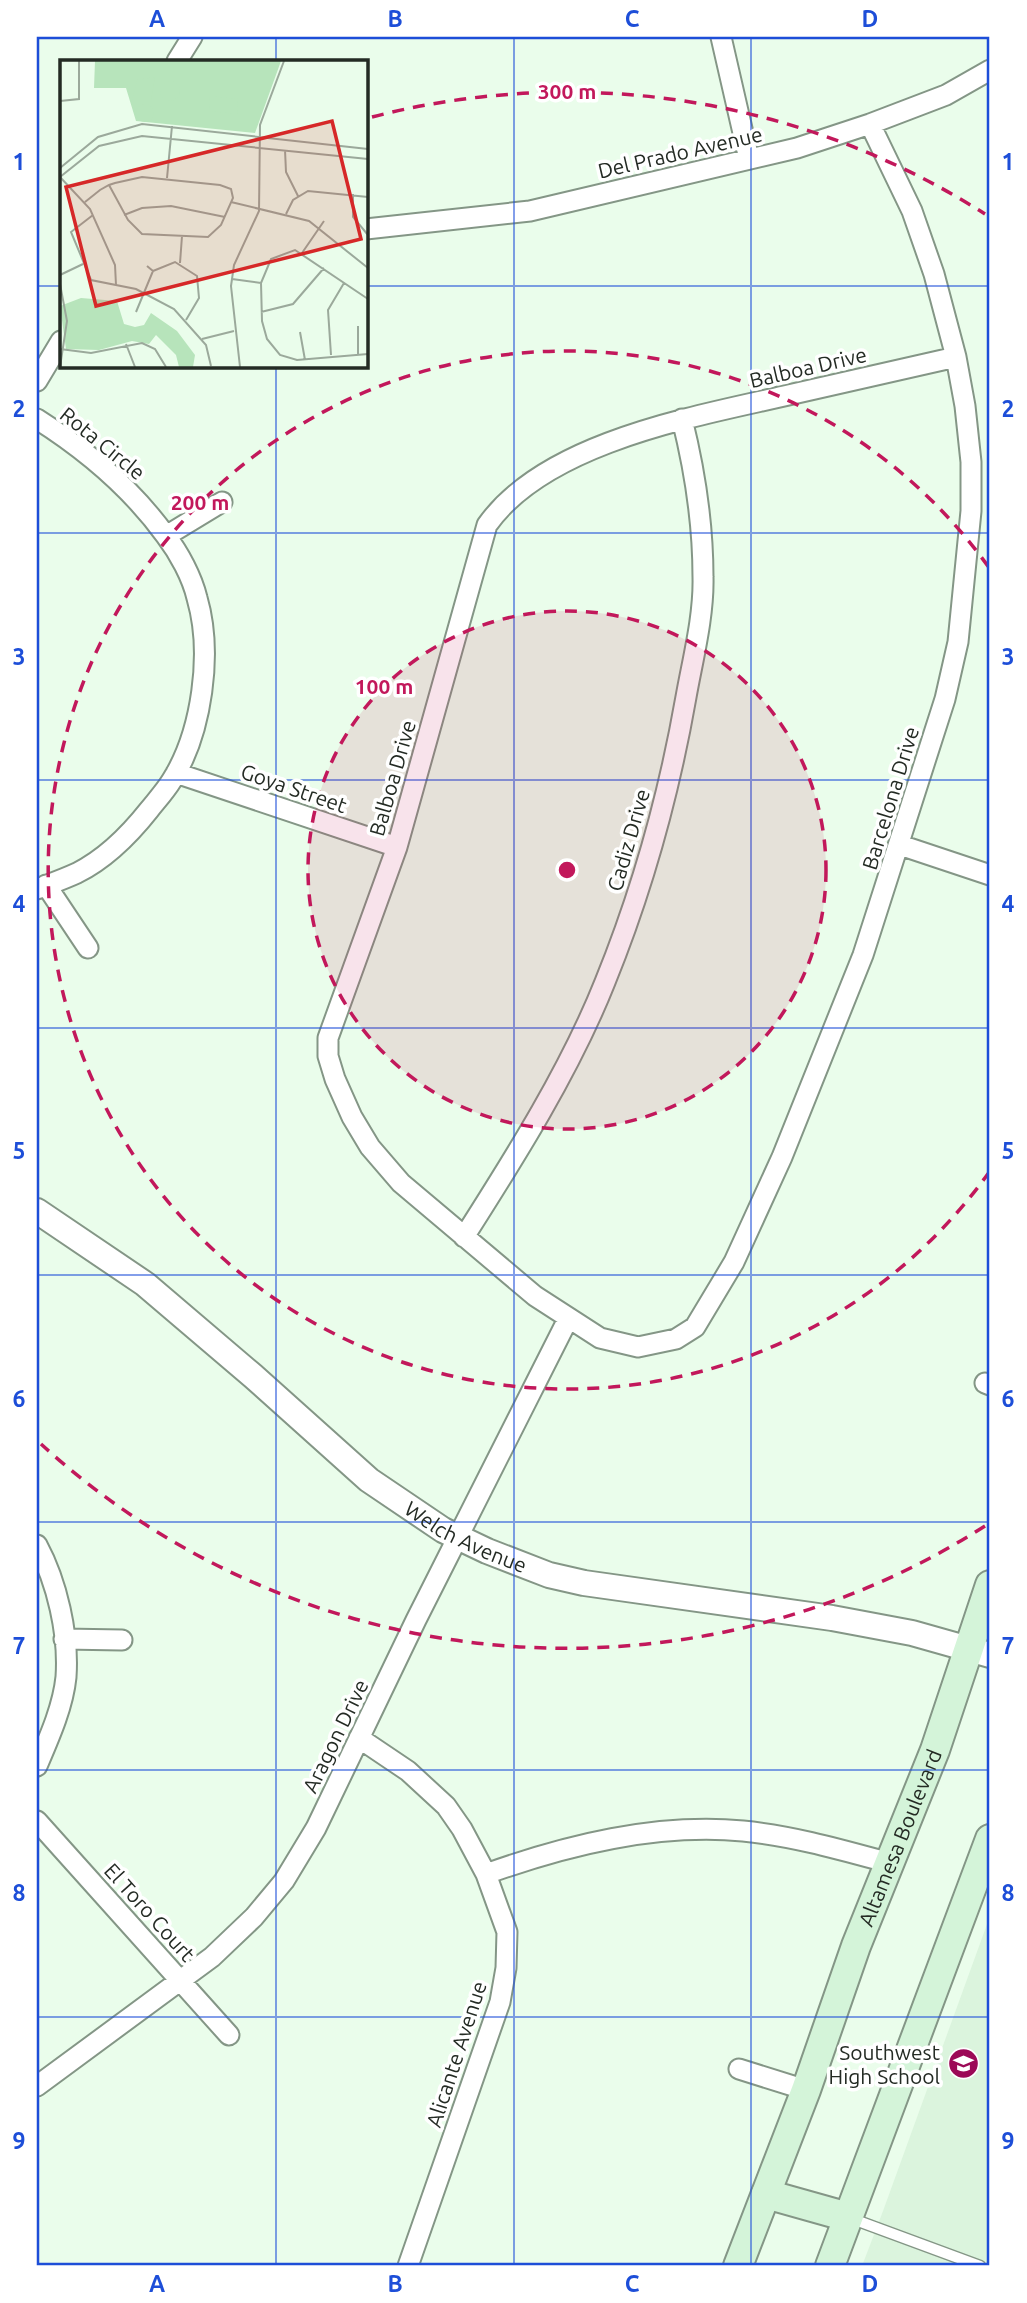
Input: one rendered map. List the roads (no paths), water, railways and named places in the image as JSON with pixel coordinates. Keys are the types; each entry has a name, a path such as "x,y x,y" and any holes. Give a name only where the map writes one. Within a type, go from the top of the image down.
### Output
{"main road":[{"name":"Altamesa Boulevard","path":"738,2266 806,2090 852,1958 935,1750 983,1655 990,1585"},
{"path":"830,2266 990,1839"},
{"path":"766,2194 848,2217"}],"street":[{"path":"178,60 192,37"},
{"path":"721,37 749,159"},
{"name":"Del Prado Avenue","path":"368,229 530,211 797,148 946,95 990,70"},
{"name":"Barcelona Drive","path":"568,1319 600,1338 638,1347 676,1339 695,1327 709,1307 734,1262 782,1157 863,955 944,699 958,642 971,511 971,462 965,406 956,357 934,274 912,211 870,124"},
{"path":"37,381 60,343"},
{"name":"Balboa Drive","path":"568,1319 535,1296 401,1183 370,1147 352,1117 328,1056 328,1038 397,847 487,525 497,511 516,494 558,466 632,434 682,419 956,357"},
{"name":"Rota Circle","path":"37,419 108,473 148,510 176,550 197,597 204,643 201,697 195,727 176,773 135,827 110,850 78,873 41,887 88,948"},
{"name":"Cadiz Drive","path":"464,1237 551,1094 604,985 635,902 659,820 680,729 697,634 703,579 701,524 693,466 682,419"},
{"path":"166,536 222,502"},
{"name":"Goya Street","path":"176,773 397,847"},
{"path":"900,845 990,875"},
{"name":"Welch Avenue","path":"37,1211 145,1284 254,1376 369,1480 443,1530 487,1551 549,1575 584,1583 832,1618 912,1633 983,1655"},
{"name":"Aragon Drive","path":"37,2086 212,1957 254,1917 284,1881 316,1828 568,1319"},
{"path":"37,1545 57,1590 66,1677 49,1740 37,1766"},
{"path":"64,1639 122,1640"},
{"name":"Alicante Avenue","path":"359,1738 408,1771 446,1806 462,1829 486,1874 507,1932 506,1968 500,2001 408,2266"},
{"name":"El Toro Court","path":"37,1821 229,2035"},
{"path":"486,1874 541,1854 597,1841 652,1833 703,1830 778,1835 890,1863"},
{"path":"739,2069 806,2090"}],"lane":[{"path":"848,2217 980,2266"}],"place":[{"name":"Southwest High School","path":"963,2064"}]}
